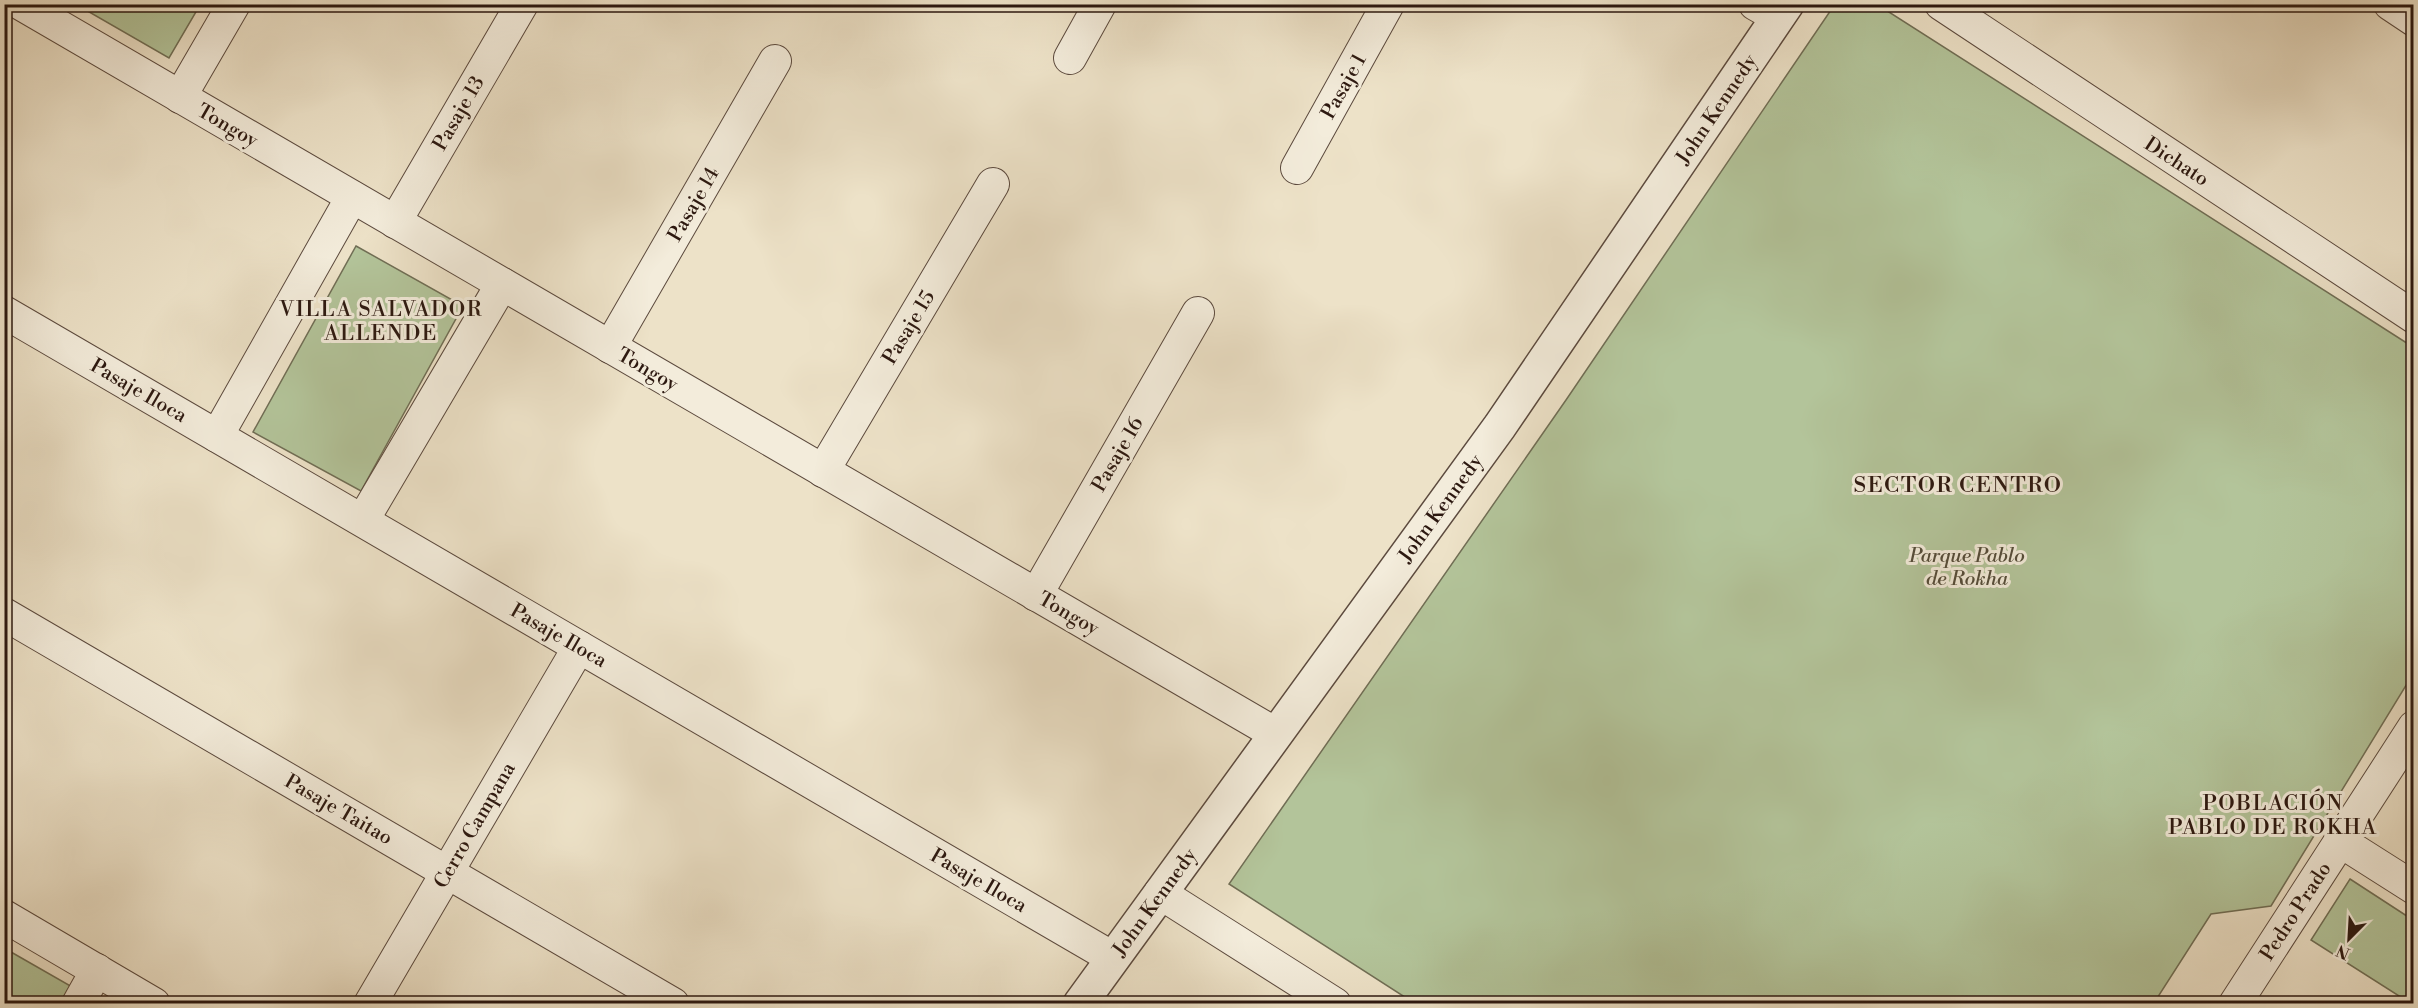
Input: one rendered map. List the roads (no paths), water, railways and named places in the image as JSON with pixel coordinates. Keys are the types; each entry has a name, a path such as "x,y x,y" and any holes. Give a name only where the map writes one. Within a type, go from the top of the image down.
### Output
{"street":[{"name":"Tongoy","path":"21,4 1276,734"},
{"path":"180,97 234,4"},
{"name":"Pasaje 13","path":"395,222 522,4"},
{"path":"1070,58 1100,4"},
{"name":"Pasaje 1","path":"1297,168 1388,4"},
{"name":"Dichato","path":"1941,4 2414,316"},
{"path":"2390,4 2414,20"},
{"name":"John Kennedy","path":"1080,1004 1546,361 1774,9"},
{"name":"Pasaje 14","path":"610,347 775,61"},
{"name":"Pasaje 15","path":"823,471 993,184"},
{"path":"217,436 352,197"},
{"path":"363,520 502,284"},
{"name":"Pasaje Iloca","path":"4,312 1113,958"},
{"name":"Pasaje 16","path":"1036,595 1198,313"},
{"name":"Pasaje Taitao","path":"4,614 673,1004"},
{"name":"Cerro Campana","path":"370,1004 579,647"},
{"name":"Pedro Prado","path":"2235,1004 2414,727"},
{"path":"2340,841 2414,888"},
{"path":"1160,893 1335,1004"},
{"path":"4,916 154,1004"},
{"path":"78,1004 97,970"}],"district":[{"name":"VILLA SALVADOR ALLENDE","path":"381,321"},
{"name":"SECTOR CENTRO","path":"1958,484"},
{"name":"POBLACIÓN PABLO DE ROKHA","path":"2273,815"}],"park label":[{"name":"Parque Pablo de Rokha","path":"1967,566"}]}
